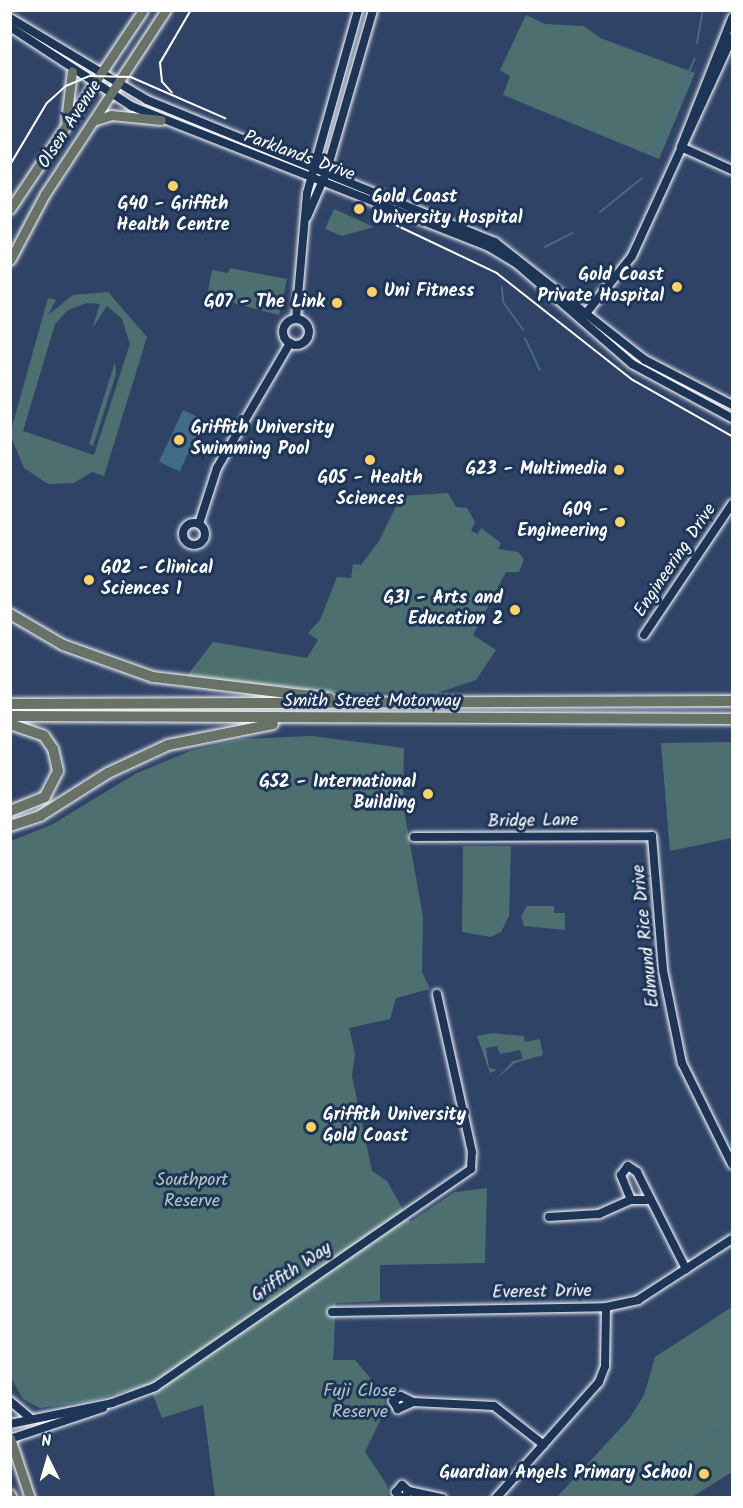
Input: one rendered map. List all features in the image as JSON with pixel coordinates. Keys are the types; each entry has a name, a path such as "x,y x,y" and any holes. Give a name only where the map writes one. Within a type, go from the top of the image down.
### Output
{"highway":[{"path":"10,614 63,645 153,677 354,702"},
{"name":"Smith Street Motorway","path":"10,704 732,701"},
{"name":"Smith Street Motorway","path":"10,716 287,719 732,719"},
{"path":"10,826 40,816 108,773 168,745 287,719"},
{"path":"10,724 44,736 58,771 45,797 10,811"}],"main road":[{"name":"Olsen Avenue","path":"10,209 143,10"},
{"name":"Olsen Avenue","path":"10,261 93,121 166,10"},
{"path":"65,124 72,71"},
{"path":"93,121 111,115 161,120"},
{"path":"11,1439 30,1497"}],"street":[{"path":"290,343 284,329 296,320 303,230 312,179 358,10"},
{"path":"303,230 326,173 372,10"},
{"name":"Parklands Drive","path":"10,18 117,83 326,173 495,242 657,368 732,405"},
{"path":"681,147 732,18"},
{"path":"353,24 366,29"},
{"name":"Parklands Drive","path":"10,27 72,71 161,120 489,247 642,370 732,418"},
{"path":"350,33 363,38"},
{"path":"581,320 632,256 732,38"},
{"path":"681,147 732,170"},
{"path":"199,524 217,468 290,343 308,337 307,325 296,320"},
{"name":"Engineering Drive","path":"644,635 732,504"},
{"name":"Bridge Lane","path":"414,837 652,836"},
{"name":"Edmund Rice Drive","path":"652,836 663,970 682,1063 732,1164"},
{"name":"Griffith Way","path":"11,1439 155,1387 471,1169 472,1152 437,994"},
{"path":"631,1200 621,1175 628,1166 635,1169 687,1269"},
{"path":"549,1217 599,1214 631,1200 650,1200"},
{"name":"Everest Drive","path":"332,1312 606,1307 638,1300 732,1239"},
{"path":"496,1497 601,1378 606,1307"},
{"path":"10,1401 30,1418"},
{"path":"413,1402 486,1404 508,1413 544,1444"},
{"name":"Griffith Way","path":"10,1424 30,1418 112,1403"},
{"path":"405,1495 442,1497"}],"green space":[{"path":"526,15 545,24 584,26 600,38 695,73 659,159 503,95 510,76 500,70"},
{"path":"334,209 374,227 342,236 325,229"},
{"path":"230,268 287,279 279,315 207,296 212,270 228,273"},
{"path":"108,292 147,337 104,476 92,472 74,483 48,484 24,468 10,434 48,298 56,300 48,315 73,295","holes":["87,303 100,304 92,329 107,306 122,319 130,344 94,455 23,431 55,324 68,310"]},
{"path":"115,362 116,374 93,446 89,444"},
{"path":"448,493 456,507 467,508 475,522 471,531 478,534 481,528 501,543 498,549 518,552 524,559 519,572 506,572 473,635 496,650 476,680 437,693 338,692 186,677 213,642 307,658 318,640 308,633 320,620 337,577 351,578 353,564 361,565 379,541 401,496"},
{"name":"Southport Reserve","path":"312,736 404,748 403,804 423,917 422,972 430,989 396,998 390,1019 349,1028 355,1054 352,1076 372,1171 387,1181 410,1222 455,1192 487,1188 485,1263 380,1265 380,1301 336,1303 333,1360 355,1360 384,1394 385,1410 365,1452 387,1485 388,1497 215,1497 203,1405 162,1418 149,1385 91,1401 40,1408 23,1399 11,1378 11,841 53,824 135,774 190,751 242,739"},
{"path":"732,742 732,838 670,851 661,743"},
{"path":"463,846 511,846 509,916 501,932 491,937 462,932"},
{"path":"527,906 554,906 554,913 565,913 565,930 524,926 521,916"},
{"path":"492,1033 524,1036 525,1042 540,1039 543,1055 515,1063 495,1080 513,1061 523,1059 520,1050 500,1054 497,1046 486,1048 489,1068 497,1070 490,1073 477,1036"},
{"path":"732,1307 732,1472 692,1497 557,1497 629,1419 644,1395 655,1357"}],"water":[{"name":"Griffith University Swimming Pool","path":"183,410 204,420 180,471 159,462"}],"waterway":[{"path":"697,43 703,10"},
{"path":"654,153 695,58"},
{"path":"600,212 642,178"},
{"path":"545,247 573,233"},
{"path":"502,287 503,302 523,330"},
{"path":"525,338 540,370"},
{"path":"632,1498 680,1454 732,1422"}],"tram line":[{"path":"172,93 162,82 160,63 191,10"},
{"path":"10,165 47,103 66,86 90,76 131,77 225,118"},
{"path":"394,224 497,273 633,380 732,436"}],"place":[{"name":"G40 - Griffith Health Centre","path":"173,186"},
{"name":"Gold Coast University Hospital","path":"359,209"},
{"name":"Gold Coast Private Hospital","path":"677,287"},
{"name":"Uni Fitness","path":"372,292"},
{"name":"G07 - The Link","path":"337,303"},
{"name":"Griffith University Swimming Pool","path":"179,440"},
{"name":"G05 - Health Sciences","path":"370,460"},
{"name":"G23 - Multimedia","path":"619,470"},
{"name":"G09 - Engineering","path":"620,522"},
{"name":"G02 - Clinical Sciences 1","path":"89,580"},
{"name":"G31 - Arts and Education 2","path":"515,610"},
{"name":"G52 - International Building","path":"428,794"},
{"name":"Griffith University Gold Coast","path":"311,1127"},
{"name":"Guardian Angels Primary School","path":"704,1474"}],"park label":[{"name":"Fuji Close Reserve","path":"360,1403"}]}
